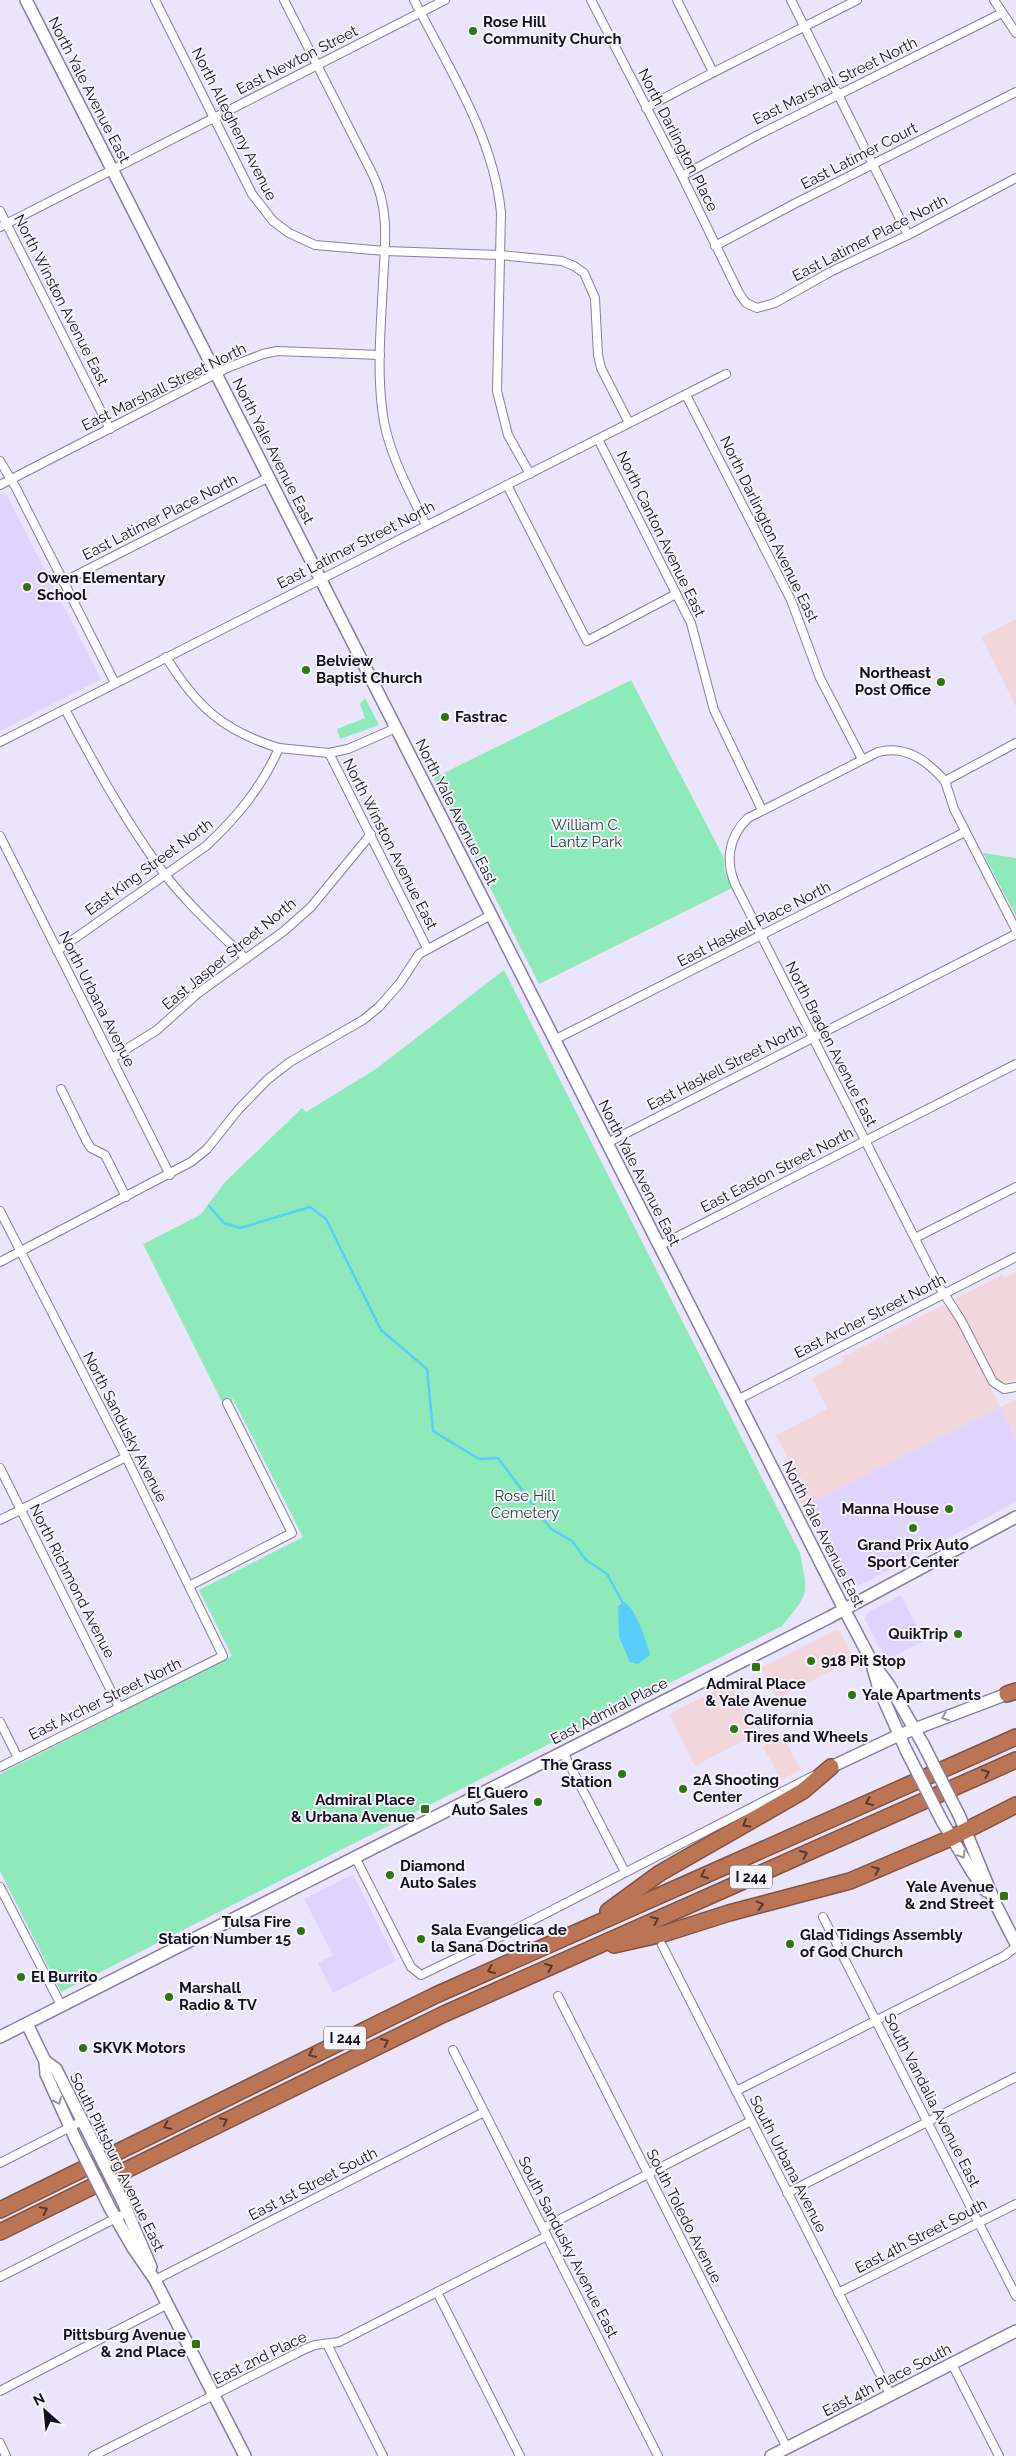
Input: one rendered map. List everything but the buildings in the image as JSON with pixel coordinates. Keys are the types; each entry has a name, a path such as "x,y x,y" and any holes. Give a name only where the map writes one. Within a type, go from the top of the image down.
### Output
{"highway":[{"name":"I 244","path":"0,2210 324,2048 436,1995 1016,1737"},
{"name":"I 244","path":"0,2232 344,2061 579,1954 1016,1760"},
{"path":"584,1928 660,1873 804,1791 831,1767"},
{"path":"579,1954 663,1934 729,1913 850,1881 951,1838 1016,1805"}],"main road":[{"name":"North Yale Avenue East","path":"26,0 658,1246 872,1662"},
{"name":"East Admiral Place","path":"0,2037 844,1609 1016,1517"},
{"path":"872,1662 889,1685 915,1729 967,1830 996,1905 1016,1945"},
{"path":"872,1662 879,1689 899,1735 942,1821 972,1872 996,1905"},
{"path":"831,1767 899,1735 1013,1691"},
{"name":"South Pittsburg Avenue East","path":"27,2024 45,2061 46,2074 72,2133 113,2213 168,2304 245,2456"},
{"name":"South Pittsburg Avenue East","path":"45,2061 56,2069 85,2126 142,2243 155,2280"},
{"name":"East 4th Place South","path":"771,2456 1016,2331"}],"street":[{"name":"North Allegheny Avenue","path":"155,0 252,194 273,221 289,233 315,245 385,251 499,255"},
{"path":"284,0 380,190 385,211 380,355 384,426 395,459 426,525"},
{"path":"414,0 482,135 499,190 501,213 497,391 508,435 530,474"},
{"name":"East Newton Street","path":"3,225 445,0"},
{"name":"North Darlington Place","path":"590,0 682,176 739,294"},
{"path":"677,0 713,72"},
{"path":"791,0 803,29 839,96 908,235"},
{"path":"646,108 713,72 803,29 858,0"},
{"path":"994,0 1016,34"},
{"name":"East Marshall Street North","path":"682,176 756,136 1002,13"},
{"name":"East Latimer Court","path":"715,246 1016,92"},
{"name":"East Latimer Place North","path":"739,294 746,303 757,308 763,308 1016,178"},
{"name":"North Winston Avenue East","path":"0,211 3,225 110,429"},
{"path":"499,255 562,261 584,273 597,303 596,341 601,368 629,423"},
{"name":"East Marshall Street North","path":"0,485 245,360 277,351 380,355"},
{"name":"East Latimer Street North","path":"0,742 726,374"},
{"name":"North Darlington Avenue East","path":"686,395 791,600 820,678 862,759"},
{"name":"North Canton Avenue East","path":"598,439 691,623 714,710 762,810"},
{"path":"0,461 16,488 115,683"},
{"name":"East Latimer Place North","path":"63,582 269,477"},
{"path":"507,485 587,641 676,594"},
{"path":"166,657 191,694 219,721 255,741 279,748 329,753 348,749 396,728"},
{"path":"65,709 94,765 164,874 209,923 246,959"},
{"path":"1016,743 945,780 949,795 965,832 1016,930"},
{"name":"East King Street North","path":"57,952 164,874 206,846 241,811 256,791 279,748"},
{"name":"North Braden Avenue East","path":"945,780 922,759 906,752 885,750 862,759 748,818 736,833 729,861 732,878 864,1140 993,1382 1004,1389 1016,1387"},
{"name":"North Winston Avenue East","path":"329,753 428,948"},
{"name":"East Haskell Place North","path":"554,1040 965,832"},
{"name":"East Jasper Street North","path":"112,1058 157,1030 197,994 284,931 310,907 371,834"},
{"name":"North Urbana Avenue","path":"0,836 170,1174"},
{"path":"0,1262 186,1165 207,1148 255,1091 279,1070 372,1014 396,988 418,954 491,915"},
{"name":"East Haskell Street North","path":"606,1143 1016,934"},
{"name":"East Easton Street North","path":"658,1246 1016,1064"},
{"path":"61,1089 87,1142 91,1148 105,1155 126,1197"},
{"path":"915,1238 1016,1187"},
{"name":"North Sandusky Avenue","path":"0,1211 126,1457 223,1656"},
{"name":"East Archer Street North","path":"737,1400 1016,1257"},
{"path":"188,1586 292,1533 227,1403"},
{"path":"0,1520 126,1457"},
{"name":"North Richmond Avenue","path":"0,1468 119,1707"},
{"name":"East Archer Street North","path":"0,1767 223,1656"},
{"path":"0,1722 18,1758"},
{"path":"563,1752 625,1872"},
{"path":"355,1857 411,1967 418,1974 428,1972 494,1940 773,1795 831,1767"},
{"path":"0,1887 3,1902 62,2007"},
{"name":"South Vandalia Avenue East","path":"823,1917 1016,2296"},
{"name":"South Urbana Avenue","path":"662,1945 891,2396"},
{"path":"736,2091 1004,1956 1016,1945"},
{"name":"South Toledo Avenue","path":"558,1996 787,2448"},
{"name":"South Sandusky Avenue East","path":"453,2050 658,2456"},
{"path":"787,2193 1016,2076"},
{"name":"East 1st Street South","path":"155,2280 484,2112"},
{"path":"542,2228 751,2121"},
{"path":"0,2163 85,2126"},
{"name":"East 4th Street South","path":"838,2293 1016,2204"},
{"path":"0,2277 125,2207"},
{"name":"East 2nd Place","path":"93,2456 310,2347 340,2342 547,2236"},
{"path":"437,2292 520,2456"},
{"path":"0,2390 168,2304"},
{"path":"326,2344 383,2456"},
{"path":"952,2364 999,2456"},
{"path":"0,2443 6,2456"}],"shaded area":[{"name":"Owen Elementary School","path":"5,492 101,679 0,731 0,495"},
{"path":"1016,619 1016,707 981,637"},
{"path":"1016,1272 1016,1380 1002,1383 997,1379 955,1299 1002,1275 1004,1278"},
{"path":"944,1305 956,1320 1000,1407 803,1507 787,1475 795,1471 776,1435 827,1409 812,1378 844,1362 842,1357"},
{"path":"1016,1400 1016,1438 1000,1407"},
{"path":"1000,1407 1016,1438 1016,1502 853,1589 846,1584 803,1507"},
{"path":"901,1595 924,1641 886,1660 865,1619 868,1612"},
{"path":"836,1630 840,1631 854,1659 777,1699 760,1668"},
{"path":"731,1683 757,1734 695,1766 669,1714"},
{"path":"783,1736 801,1770 781,1780 763,1746"},
{"path":"353,1874 396,1961 333,1993 318,1963 333,1955 304,1899"}],"green space":[{"name":"William C. Lantz Park","path":"631,680 724,858 724,869 732,888 539,984 434,778"},
{"path":"365,698 379,725 340,739 337,729 365,718 360,704"},
{"path":"983,853 1016,858 1016,916"},
{"name":"Rose Hill Cemetery","path":"504,970 800,1553 805,1586 802,1599 782,1626 61,1992 0,1871 0,1774 232,1656 199,1590 303,1537 233,1399 223,1404 143,1244 200,1215 225,1182 302,1108 306,1112 376,1069"}],"water":[{"path":"625,1602 637,1619 650,1655 638,1664 630,1662 619,1637 618,1606"}],"waterway":[{"path":"209,1206 224,1223 240,1228 310,1207 326,1219 381,1330 427,1369 433,1431 479,1459 498,1458 551,1529 572,1541 586,1560 607,1574 623,1603"}],"place":[{"name":"Rose Hill Community Church","path":"473,31"},
{"name":"Owen Elementary School","path":"27,587"},
{"name":"Belview Baptist Church","path":"306,670"},
{"name":"Northeast Post Office","path":"941,682"},
{"name":"Fastrac","path":"445,717"},
{"name":"Manna House","path":"949,1509"},
{"name":"Grand Prix Auto Sport Center","path":"913,1528"},
{"name":"QuikTrip","path":"958,1634"},
{"name":"918 Pit Stop","path":"811,1661"},
{"name":"Admiral Place & Yale Avenue","path":"756,1667"},
{"name":"Yale Apartments","path":"852,1695"},
{"name":"California Tires and Wheels","path":"734,1729"},
{"name":"The Grass Station","path":"622,1774"},
{"name":"2A Shooting Center","path":"683,1789"},
{"name":"El Guero Auto Sales","path":"538,1802"},
{"name":"Admiral Place & Urbana Avenue","path":"425,1809"},
{"name":"Diamond Auto Sales","path":"390,1875"},
{"name":"Yale Avenue & 2nd Street","path":"1004,1896"},
{"name":"Tulsa Fire Station Number 15","path":"301,1931"},
{"name":"Sala Evangelica de la Sana Doctrina","path":"421,1939"},
{"name":"Glad Tidings Assembly of God Church","path":"790,1944"},
{"name":"El Burrito","path":"21,1977"},
{"name":"Marshall Radio & TV","path":"169,1997"},
{"name":"SKVK Motors","path":"83,2048"},
{"name":"Pittsburg Avenue & 2nd Place","path":"196,2344"}]}
